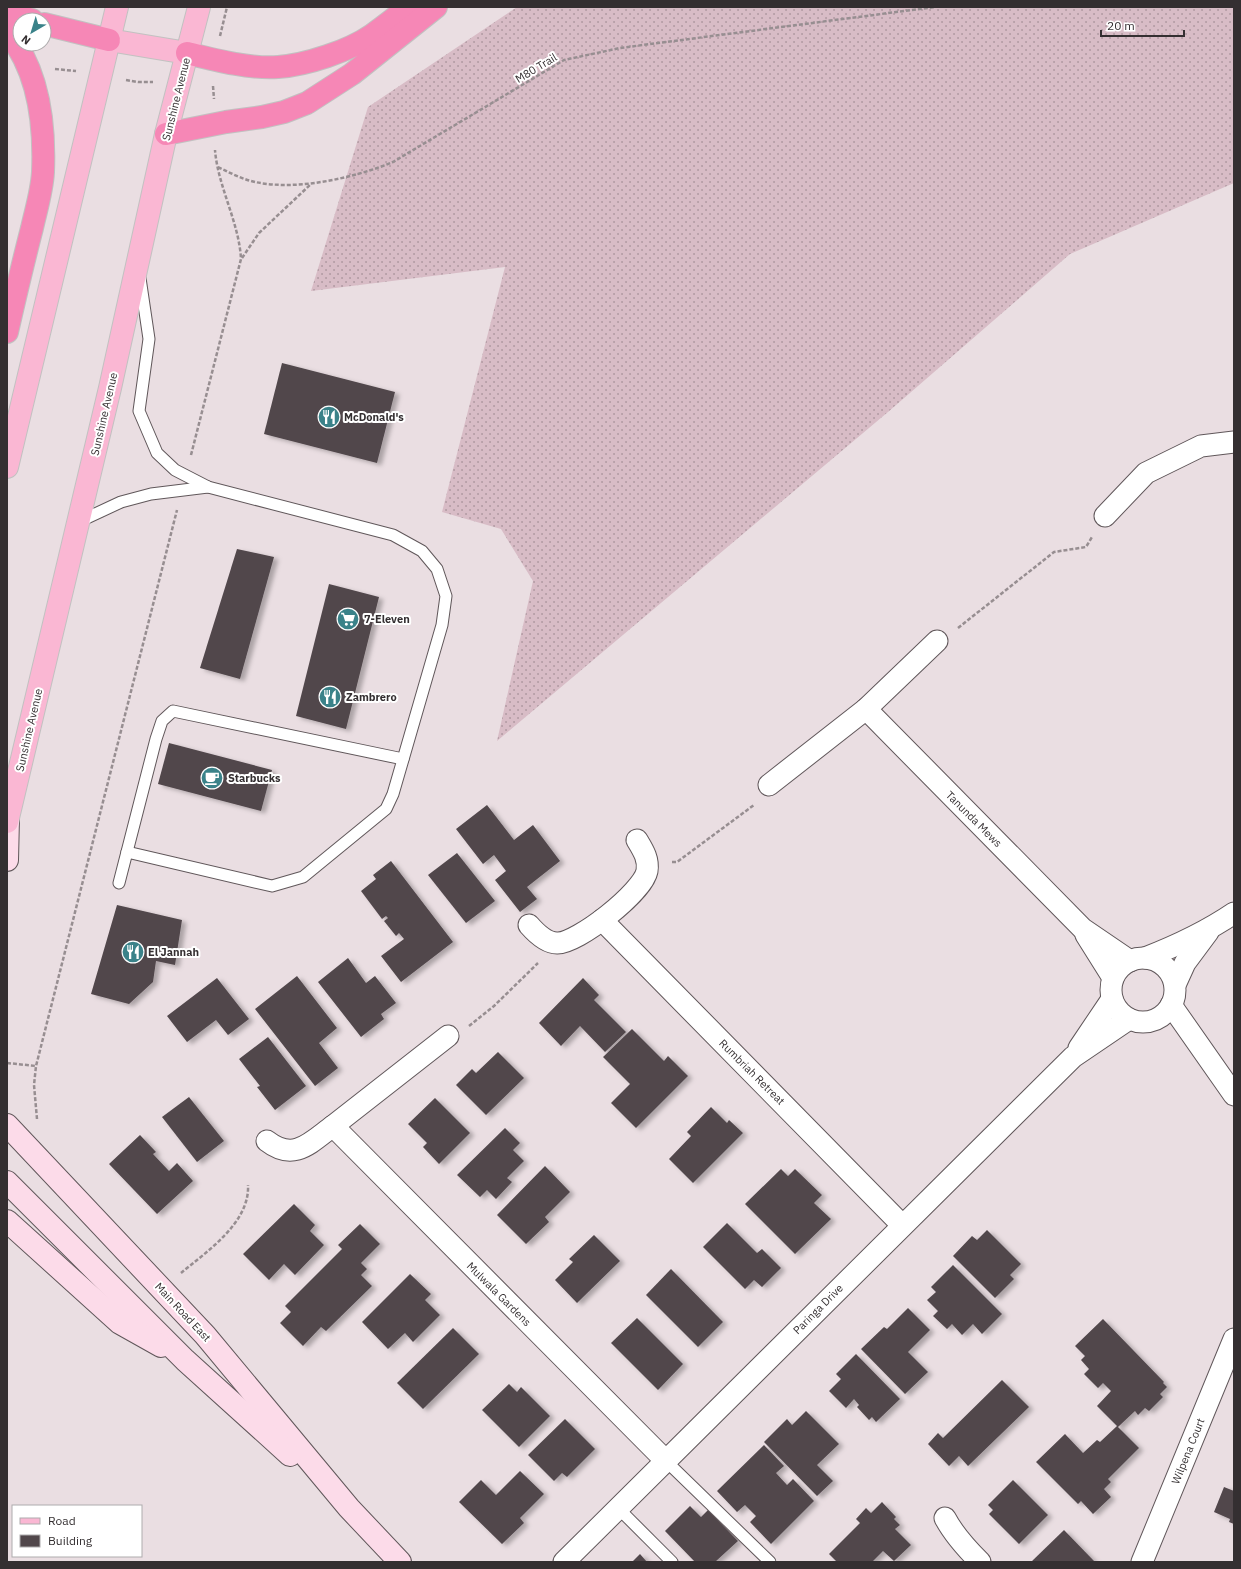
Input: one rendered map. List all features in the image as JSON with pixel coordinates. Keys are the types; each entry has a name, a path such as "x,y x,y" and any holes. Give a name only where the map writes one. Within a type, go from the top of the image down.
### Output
{"highway":[{"path":"187,53 235,64 277,67 310,61 339,52 371,36 408,7"},
{"path":"166,134 226,122 262,117 284,112 307,103 352,74 436,7"},
{"path":"52,26 109,40"},
{"path":"7,32 23,55 31,70 35,83 40,110 43,142 43,173 37,205 7,332"}],"main road":[{"path":"7,467 117,7"},
{"name":"Sunshine Avenue","path":"8,820 110,388 166,134 200,7"},
{"path":"109,40 187,53"},
{"path":"7,860 8,820"},
{"name":"Main Road East","path":"7,1125 204,1335 349,1508 400,1562"},
{"name":"Main Road East","path":"7,1182 185,1360 349,1508"},
{"path":"7,1221 120,1323 185,1360"}],"street":[{"path":"1105,516 1146,473 1201,446 1234,442"},
{"path":"769,785 866,709 937,641"},
{"name":"Tanunda Mews","path":"866,709 1083,929 1113,978"},
{"path":"529,925 540,936 556,944 567,942 602,920 631,896 644,880 647,870 647,858 637,840"},
{"path":"1137,959 1155,960 1164,966 1171,975 1174,985 1175,992 1171,1005 1163,1014 1152,1021 1144,1022 1129,1019 1116,1007 1110,992 1113,978 1123,964 1137,959 1170,948 1210,929 1234,914"},
{"name":"Rumbriah Retreat","path":"602,920 902,1225"},
{"name":"Tanunda Mews","path":"1083,929 1137,959"},
{"path":"1174,985 1185,963 1210,929"},
{"name":"Paringa Drive","path":"1073,1057 1112,999"},
{"path":"1171,1005 1234,1095"},
{"name":"Paringa Drive","path":"564,1562 1073,1057 1129,1019"},
{"path":"1152,1021 1201,1049"},
{"path":"267,1141 276,1148 289,1151 306,1146 448,1036"},
{"name":"Mulwala Gardens","path":"333,1126 666,1461"},
{"name":"Wilpena Court","path":"1142,1562 1234,1340"},
{"path":"945,1518 963,1546 980,1562"}],"lane":[{"path":"127,852 272,886 303,877 386,809 393,794 442,625 446,596 437,569 422,551 393,535 208,488 175,470 157,453 139,410 149,339 138,262"},
{"path":"78,522 121,502 151,494 208,488"},
{"path":"119,883 156,739 162,721 173,711 403,759"},
{"path":"666,1461 770,1562"},
{"path":"618,1508 672,1562"}],"path":[{"name":"M80 Trail","path":"215,146 218,166 237,176 255,182 278,185 311,184 373,170 392,162 564,60 620,48 935,7"},
{"path":"59,69 80,71"},
{"path":"125,80 138,82 159,82"},
{"path":"208,85 213,86 214,101"},
{"path":"242,259 259,233 311,184"},
{"path":"937,641 949,636 1054,552 1086,547 1105,516"},
{"path":"647,858 661,862 677,862 766,797 769,785"},
{"path":"448,1036 459,1034 494,1006 556,944"},
{"path":"7,1063 36,1066"},
{"path":"180,1273 221,1240 233,1226 243,1210 249,1192 248,1185"}],"shaded area":[{"path":"517,7 1234,7 1234,183 1070,254 888,412 497,741 533,581 501,529 442,512 505,267 311,291 368,107"}],"building":[{"path":"282,363 395,392 377,463 264,434"},
{"path":"237,549 274,557 240,679 200,668"},
{"path":"329,584 379,597 346,729 296,716"},
{"path":"169,743 272,770 261,811 158,784"},
{"path":"487,805 514,840 533,825 560,861 527,887 537,899 520,912 495,880 506,871 494,855 483,864 456,829"},
{"path":"457,853 495,901 466,923 428,875"},
{"path":"391,861 453,942 401,982 381,956 404,939 399,933 396,936 384,921 388,918 386,916 382,919 361,891 376,879 373,875"},
{"path":"117,905 182,920 175,965 156,961 153,982 129,1004 91,994"},
{"path":"348,958 366,983 375,976 396,1003 381,1014 384,1019 361,1037 318,982"},
{"path":"297,976 337,1028 319,1043 338,1068 315,1086 255,1009"},
{"path":"217,978 249,1019 228,1035 216,1020 187,1042 167,1016"},
{"path":"583,978 599,995 594,1000 626,1032 605,1052 580,1026 561,1046 539,1023"},
{"path":"632,1029 664,1061 668,1056 688,1076 636,1128 611,1103 630,1084 603,1057"},
{"path":"268,1037 306,1086 275,1110 257,1087 260,1086 239,1059"},
{"path":"498,1052 524,1078 486,1115 456,1085 472,1069 476,1073"},
{"path":"189,1097 224,1141 197,1162 162,1117"},
{"path":"435,1098 470,1133 439,1164 423,1147 427,1143 408,1124"},
{"path":"711,1107 727,1123 729,1120 743,1133 693,1183 669,1159 691,1136 687,1132"},
{"path":"505,1128 520,1143 513,1150 524,1161 507,1178 512,1182 496,1199 487,1190 480,1197 457,1175"},
{"path":"140,1135 156,1152 153,1154 169,1171 177,1163 193,1181 157,1214 109,1164"},
{"path":"545,1166 570,1192 545,1217 549,1222 526,1244 497,1215"},
{"path":"781,1169 788,1176 795,1169 822,1195 814,1203 831,1219 795,1254 745,1204"},
{"path":"294,1204 315,1225 310,1231 324,1245 295,1275 284,1264 269,1280 243,1254"},
{"path":"727,1223 757,1253 762,1249 781,1268 762,1287 754,1280 745,1289 703,1247"},
{"path":"360,1224 380,1244 361,1263 367,1269 361,1275 372,1286 326,1331 321,1327 303,1346 280,1323 291,1312 285,1306 342,1249 338,1245"},
{"path":"987,1230 1021,1264 1010,1275 1014,1279 995,1298 953,1256 972,1236 977,1240"},
{"path":"594,1235 620,1261 577,1303 555,1280 573,1262 569,1259"},
{"path":"953,1265 1002,1314 982,1334 973,1324 962,1335 952,1324 947,1329 933,1316 938,1311 927,1300 936,1292 931,1287"},
{"path":"671,1269 723,1322 698,1347 646,1295"},
{"path":"410,1274 431,1294 425,1300 440,1315 413,1342 405,1333 388,1349 362,1322"},
{"path":"908,1308 930,1330 908,1352 928,1372 905,1394 861,1349 884,1327 887,1329"},
{"path":"637,1318 683,1364 658,1390 611,1343"},
{"path":"1103,1319 1164,1382 1163,1383 1167,1387 1160,1394 1163,1397 1149,1411 1145,1408 1138,1415 1135,1411 1118,1427 1139,1448 1108,1479 1111,1482 1104,1489 1111,1497 1093,1514 1081,1501 1078,1504 1036,1462 1065,1434 1083,1453 1097,1440 1100,1442 1117,1426 1097,1406 1111,1391 1103,1383 1098,1388 1084,1374 1089,1369 1081,1360 1085,1356 1075,1346"},
{"path":"453,1328 479,1354 423,1409 397,1383"},
{"path":"856,1354 900,1399 876,1422 872,1417 869,1420 857,1407 859,1405 854,1399 846,1408 829,1391 841,1379 836,1374"},
{"path":"1002,1380 1029,1407 968,1466 959,1456 949,1466 928,1444 938,1433 943,1438"},
{"path":"509,1384 517,1392 521,1387 550,1416 519,1447 482,1410"},
{"path":"806,1411 839,1444 817,1465 833,1481 817,1496 764,1442 787,1419 792,1425"},
{"path":"565,1419 595,1449 567,1477 562,1473 554,1481 528,1455"},
{"path":"764,1445 784,1466 776,1473 787,1485 793,1479 814,1501 771,1544 750,1522 756,1516 745,1505 737,1512 717,1491"},
{"path":"520,1471 544,1494 520,1518 524,1523 502,1544 459,1502 481,1480 496,1495"},
{"path":"1013,1480 1048,1515 1019,1544 989,1514 993,1510 988,1505"},
{"path":"1224,1487 1234,1491 1234,1524 1229,1522 1230,1519 1214,1512"},
{"path":"882,1502 896,1517 894,1519 900,1525 895,1529 911,1545 894,1561 883,1551 872,1562 837,1562 829,1554 860,1523 856,1519 866,1508 871,1513"},
{"path":"690,1506 701,1517 708,1510 738,1541 715,1562 695,1562 665,1531"},
{"path":"1064,1530 1094,1561 1093,1562 1031,1562"},
{"path":"640,1554 647,1562 632,1562"}],"place":[{"name":"McDonald's","path":"329,417"},
{"name":"7-Eleven","path":"348,619"},
{"name":"Zambrero","path":"330,697"},
{"name":"Starbucks","path":"212,778"},
{"name":"El Jannah","path":"133,952"}]}
